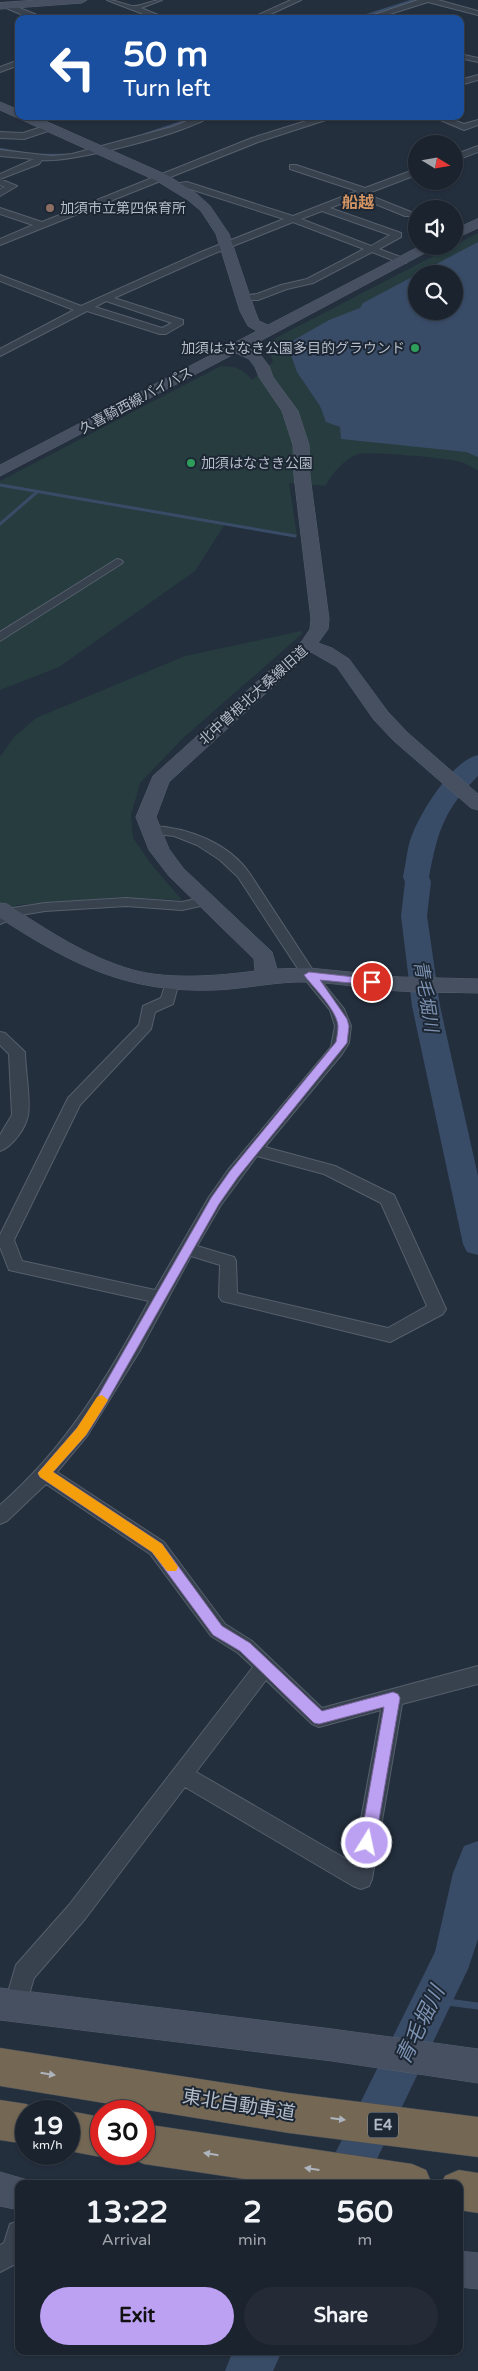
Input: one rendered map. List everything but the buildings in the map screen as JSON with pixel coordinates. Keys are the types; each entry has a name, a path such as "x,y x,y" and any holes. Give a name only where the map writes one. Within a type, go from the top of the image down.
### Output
{"highway":[{"name":"東北自動車道","path":"0,2067 289,2113 478,2137"},
{"path":"0,2120 15,2122"},
{"path":"155,2146 384,2180"},
{"path":"463,2191 478,2193"}],"street":[{"path":"3,6 82,0"},
{"path":"110,0 153,15"},
{"path":"135,8 158,0"},
{"path":"262,15 297,0"},
{"path":"379,15 426,0"},
{"path":"430,0 476,12"},
{"path":"3,6 29,15"},
{"path":"464,16 476,12"},
{"path":"464,57 478,60"},
{"path":"0,70 15,64"},
{"path":"464,82 478,77"},
{"path":"0,106 15,112"},
{"path":"31,120 159,177 206,208 217,224 226,245 252,323 267,331"},
{"path":"0,154 60,158 100,151 175,129 198,120"},
{"path":"0,242 255,140 317,120"},
{"path":"446,120 464,127 478,122"},
{"path":"0,135 27,136 48,128"},
{"path":"463,155 478,149"},
{"path":"0,177 36,162 40,158"},
{"path":"293,167 362,193 408,214"},
{"path":"0,354 83,308 156,273 408,175"},
{"path":"0,182 13,186 0,192"},
{"path":"174,186 184,184 293,219 403,261"},
{"path":"244,298 258,298 284,287 310,281 398,235 322,208"},
{"path":"0,212 41,225"},
{"path":"463,230 478,223"},
{"name":"久喜騎西線バイパス","path":"0,471 414,255"},
{"path":"0,278 83,308 163,332 180,322 105,298"},
{"name":"北中曽根北大桑線旧道","path":"236,348 254,356 262,366 266,377 290,411 301,445 302,476 320,622 316,636 308,645 160,780 146,817 159,850 176,872 264,957 267,976"},
{"path":"0,637 117,562"},
{"path":"308,645 326,652 343,663 381,716 412,749 478,804"},
{"path":"0,1516 31,1489 81,1431 97,1407 215,1201 341,1043 343,1026 341,1019 317,982 309,975 244,874 234,862 195,840 165,829 151,830"},
{"path":"2,914 18,910 108,902 182,906 206,902"},
{"path":"2,914 55,944 100,966 170,991"},
{"path":"159,1297 15,1266 6,1240 74,1102 146,1026 148,1009 170,991 267,976 309,975 399,984 478,986"},
{"path":"0,1037 17,1052 20,1115 12,1132 0,1145"},
{"path":"186,1249 228,1261 228,1296 390,1335 437,1308 388,1199 329,1170 254,1150"},
{"path":"44,1473 157,1548 218,1630 245,1647 319,1718 478,1675"},
{"path":"265,1666 77,1912 28,1966 8,2005 332,2045 478,2066"},
{"path":"182,1775 361,1879 393,1698"},
{"path":"0,2189 15,2192"},
{"path":"0,2260 13,2251 15,2245"},
{"path":"463,2269 478,2271"}],"green space":[{"name":"加須はなさき公園","path":"478,233 478,470 454,460 365,453 353,456 343,463 325,486 289,483 297,536 225,524 195,571 59,667 0,690 0,481 221,366 239,369 252,380 273,362 266,343 408,269 408,320 463,320 463,265 416,265 436,255 463,255 463,241"},
{"path":"301,631 302,634 183,738 140,783 131,815 133,838 151,864 182,900 119,897 17,905 0,917 0,757 14,737 36,718 185,656"}],"water":[{"path":"478,242 478,457 466,452 341,439 340,427 326,422 320,406 297,372 287,344 329,320 360,308 363,303 408,279 408,320 463,320 463,265 435,265 454,255 463,255 463,250"}],"waterway":[{"path":"367,15 414,0"},
{"path":"146,134 188,120"},
{"path":"0,149 22,153"},
{"path":"41,155 65,155"},
{"path":"0,485 295,536"},
{"path":"0,524 37,492"},
{"name":"青毛堀川","path":"478,762 446,794 424,836 416,877 418,882 414,916 426,1006 478,1244"},
{"name":"青毛堀川","path":"344,2180 454,1955 478,1859"},
{"path":"432,2000 478,2006"},
{"name":"青毛堀川","path":"248,2371 257,2355"}],"slow traffic":[{"path":"102,1400 81,1431 44,1473 157,1548 171,1567"}],"place":[{"name":"加須市立第四保育所","path":"50,208"},
{"name":"加須はさなき公園多目的グラウンド","path":"415,348"},
{"name":"加須はなさき公園","path":"191,463"}],"district":[{"name":"船越","path":"358,202"}],"route":[{"path":"367,1843 393,1698 319,1718 245,1647 218,1630 157,1548 44,1473 81,1431 101,1401 215,1201 234,1174 341,1043 343,1026 337,1009 317,982 309,975 372,982"}]}
